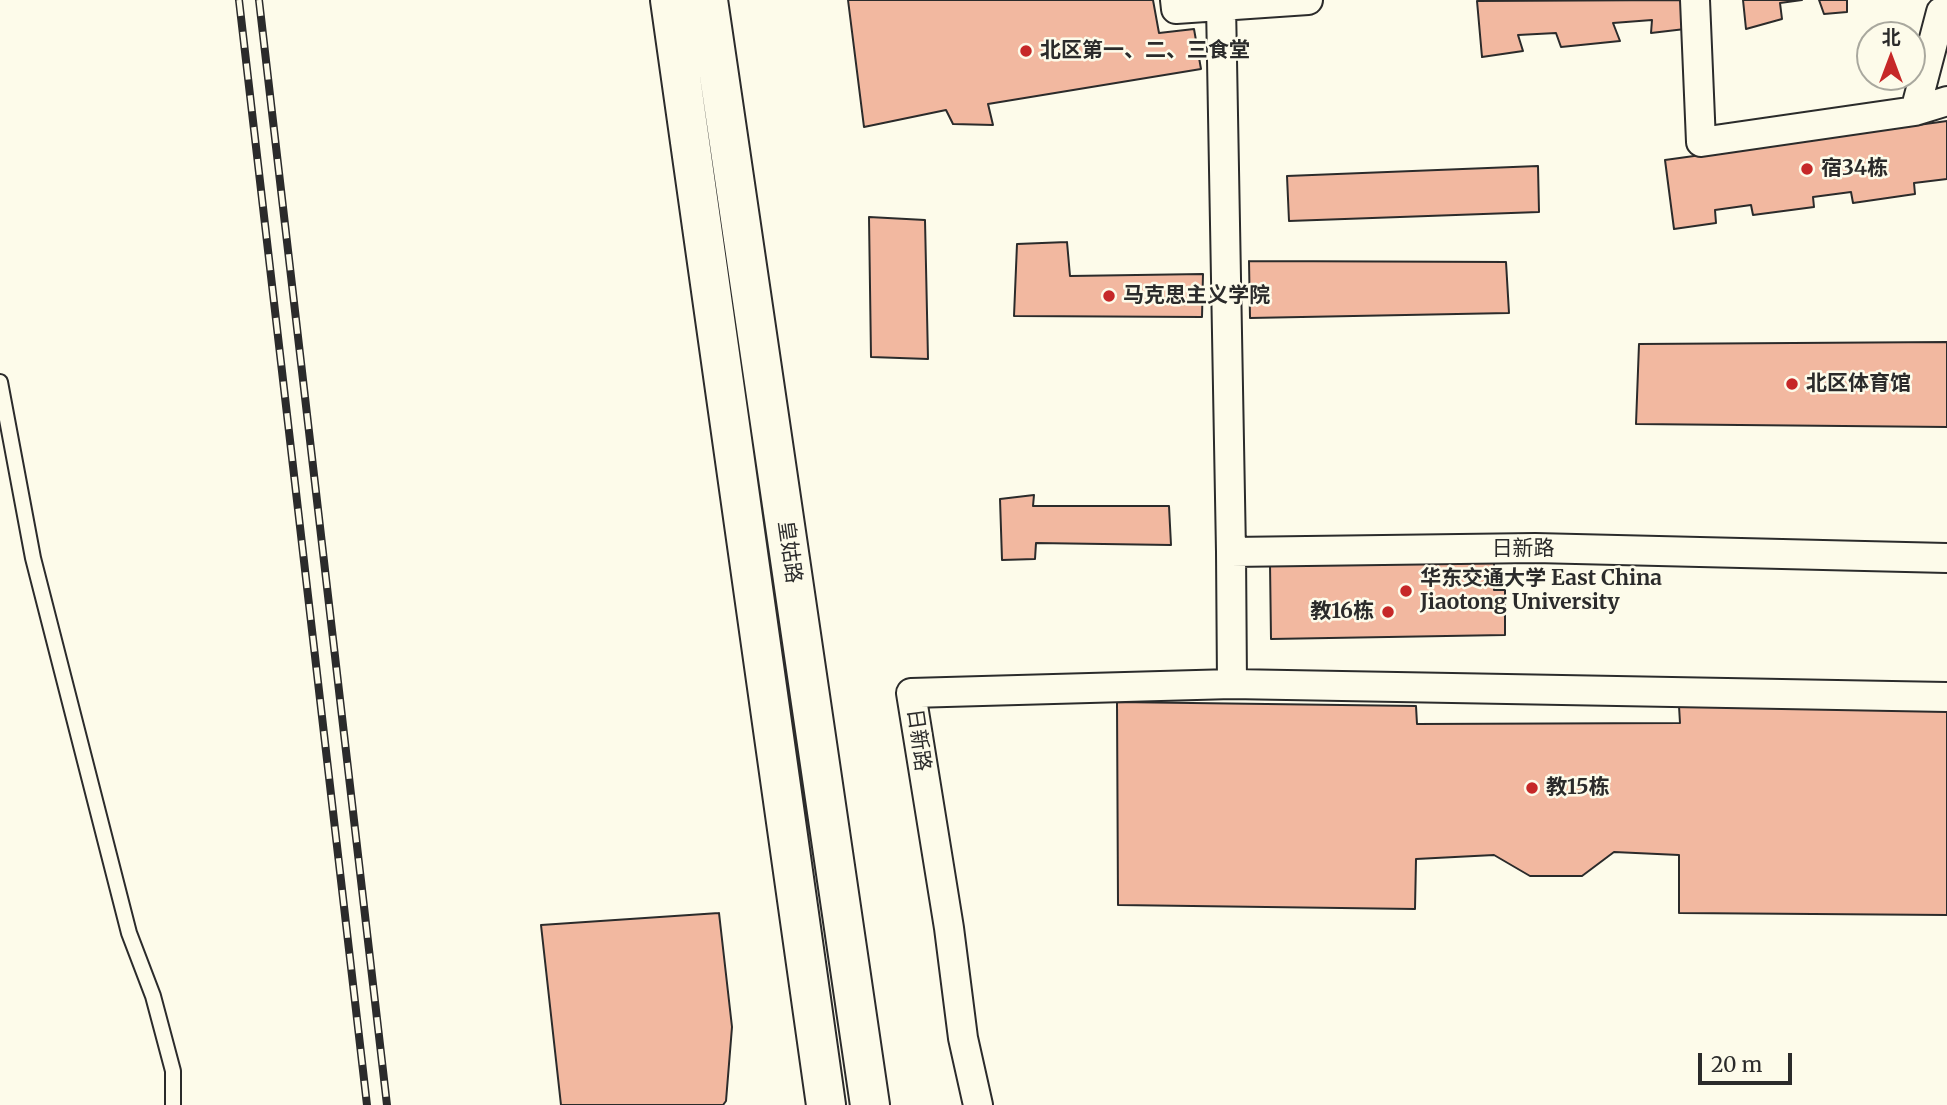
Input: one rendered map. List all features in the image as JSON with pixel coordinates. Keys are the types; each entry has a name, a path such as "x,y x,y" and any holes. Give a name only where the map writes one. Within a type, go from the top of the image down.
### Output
{"street":[{"name":"皇姑路","path":"670,0 826,1105"},
{"name":"皇姑路","path":"708,0 870,1105"},
{"path":"1175,0 1176,9 1308,0"},
{"path":"1695,0 1701,142 1914,111 1947,101"},
{"path":"1221,5 1232,684"},
{"path":"1914,111 1938,9"},
{"name":"日新路","path":"1231,552 1535,548 1947,558"},
{"name":"日新路","path":"978,1105 963,1038 949,928 911,692 1232,684 1947,697"}],"lane":[{"path":"0,382 33,558 129,933 153,996 173,1071 173,1105"}],"building":[{"name":"北区第一、二、三食堂","path":"848,0 1153,0 1159,33 1194,29 1201,69 988,104 993,125 953,124 946,110 864,127"},
{"path":"1683,0 1685,29 1651,33 1652,20 1613,23 1620,41 1561,47 1556,33 1518,35 1523,51 1482,57 1477,1"},
{"path":"1743,0 1802,0 1780,3 1782,19 1746,29"},
{"path":"1819,0 1847,0 1847,12 1824,14"},
{"name":"宿34栋","path":"1947,121 1947,179 1914,183 1915,194 1853,203 1851,192 1813,197 1814,207 1753,215 1751,205 1715,210 1716,223 1674,229 1665,160"},
{"path":"1538,166 1539,212 1289,221 1287,176"},
{"path":"869,217 925,220 928,359 871,357"},
{"name":"马克思主义学院","path":"1067,242 1070,276 1203,274 1202,317 1014,316 1017,244"},
{"path":"1249,261 1506,262 1509,313 1250,318"},
{"name":"北区体育馆","path":"1947,342 1947,427 1636,424 1639,344"},
{"path":"1034,495 1033,506 1169,506 1171,545 1036,543 1035,559 1002,560 1000,499"},
{"name":"教16栋","path":"1494,558 1494,590 1505,590 1505,635 1271,639 1270,564"},
{"name":"教15栋","path":"1117,702 1416,706 1417,724 1680,723 1679,706 1947,708 1947,915 1679,913 1679,855 1614,852 1582,876 1530,876 1494,855 1416,859 1415,909 1118,905"},
{"path":"719,913 732,1027 726,1101 723,1105 561,1105 541,925"}],"railway":[{"path":"239,0 367,1105"},
{"path":"259,0 387,1105"}],"place":[{"name":"北区第一、二、三食堂","path":"1026,51"},
{"name":"宿34栋","path":"1807,169"},
{"name":"马克思主义学院","path":"1109,296"},
{"name":"北区体育馆","path":"1792,384"},
{"name":"华东交通大学 East China Jiaotong University","path":"1406,591"},
{"name":"教16栋","path":"1388,612"},
{"name":"教15栋","path":"1532,788"}]}
